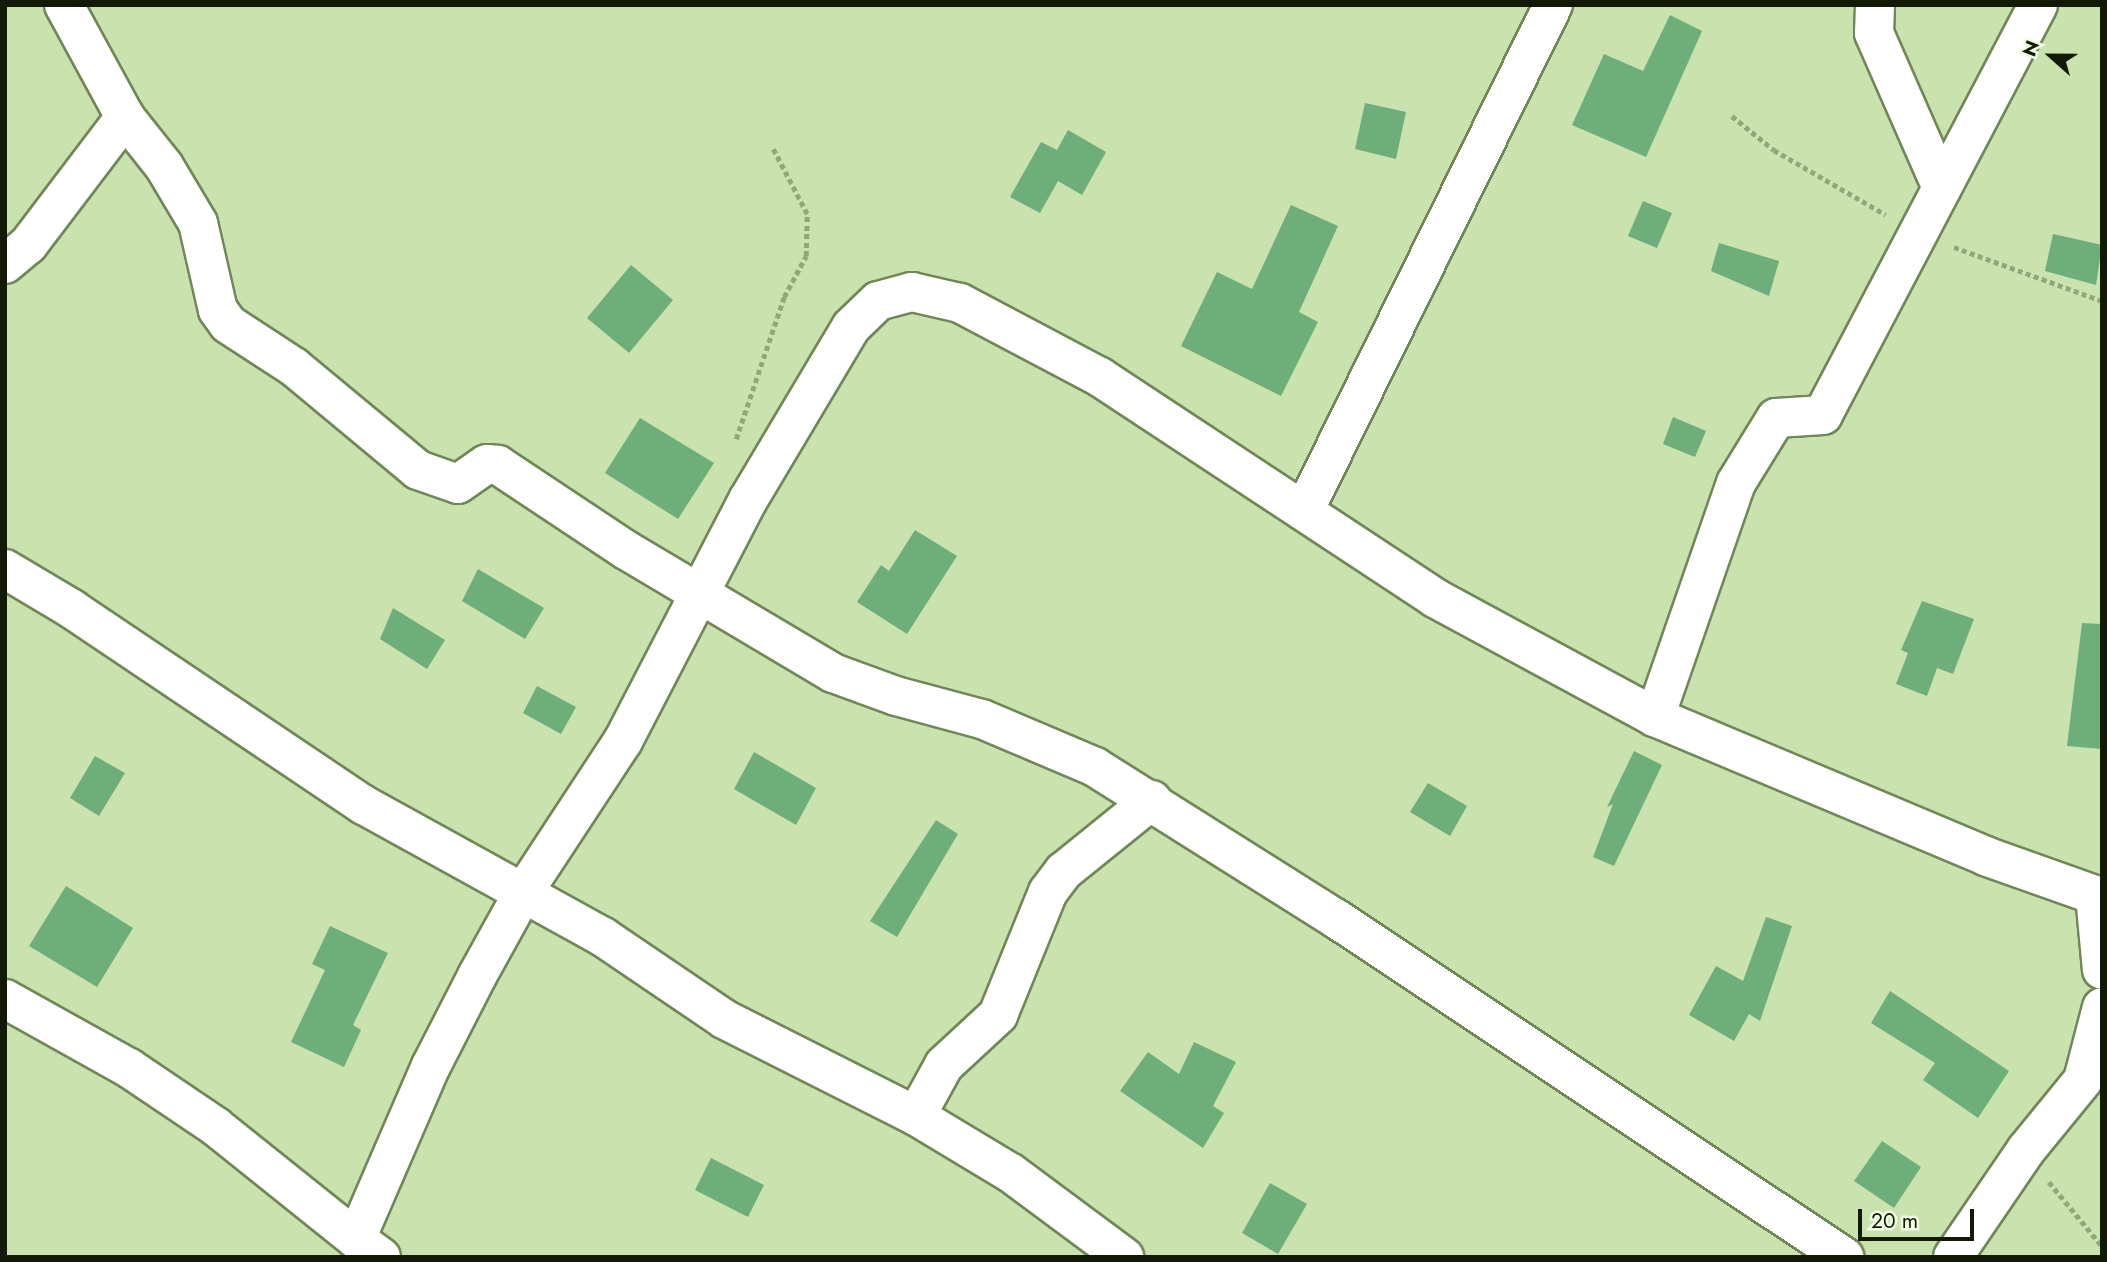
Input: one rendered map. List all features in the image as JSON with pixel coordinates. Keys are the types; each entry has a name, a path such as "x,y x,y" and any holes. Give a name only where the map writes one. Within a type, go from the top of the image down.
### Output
{"street":[{"path":"64,5 125,117 164,166 198,223 218,310 228,324 294,367 418,470 458,484 487,464 498,465 555,506 833,673 896,696 982,719 1095,767 1152,800 1844,1257"},
{"path":"1304,511 1553,5"},
{"path":"1875,5 1874,33 1942,188"},
{"path":"1656,717 1736,483 1776,418 1823,415 2038,5"},
{"path":"5,264 28,245 125,117"},
{"path":"5,999 130,1068 215,1126 369,1248 431,1066 523,893 623,741 698,592 850,327 878,301 912,292 960,303 1100,377 1435,598 1656,717 1985,856 2095,895 2102,970"},
{"path":"5,569 72,609 364,805 603,937 724,1019 916,1116 1011,1173 1124,1257"},
{"path":"916,1116 944,1065 998,1015 1039,910 1056,881 1152,800"},
{"path":"1953,1257 2026,1150 2083,1080 2102,1007"}],"path":[{"path":"731,451 784,297 806,256 807,214 772,147"},
{"path":"2026,1150 2102,1246"}],"building":[{"path":"1670,15 1702,31 1646,157 1572,125 1604,54 1643,71"},
{"path":"1365,103 1406,112 1396,159 1355,149"},
{"path":"1068,130 1106,152 1082,195 1058,181 1040,213 1010,197 1041,142 1057,150"},
{"path":"1643,201 1672,213 1657,248 1628,236"},
{"path":"1291,205 1338,226 1299,312 1318,322 1281,396 1181,346 1217,272 1252,289"},
{"path":"2053,234 2102,245 2096,285 2045,271"},
{"path":"1719,243 1779,261 1769,296 1711,271"},
{"path":"631,265 673,300 629,353 587,318"},
{"path":"1673,417 1706,431 1695,457 1663,444"},
{"path":"640,418 714,463 678,519 605,473"},
{"path":"915,530 957,556 907,634 857,602 881,565 889,571"},
{"path":"478,569 544,608 525,639 462,601"},
{"path":"1922,601 1974,619 1953,674 1937,668 1927,696 1896,684 1908,653 1901,650"},
{"path":"393,608 445,640 427,669 380,639"},
{"path":"2082,623 2102,624 2102,749 2067,746"},
{"path":"537,686 576,707 561,734 523,713"},
{"path":"1634,751 1662,765 1614,866 1593,857 1613,804 1607,807"},
{"path":"754,752 816,788 796,825 734,789"},
{"path":"95,756 125,773 99,816 70,798"},
{"path":"1428,783 1467,806 1450,836 1410,812"},
{"path":"936,820 958,834 897,937 870,921"},
{"path":"66,886 133,928 97,987 29,946"},
{"path":"1766,917 1792,926 1760,1021 1749,1014 1734,1041 1689,1015 1716,966 1743,981"},
{"path":"330,926 388,953 353,1025 361,1030 344,1067 291,1042 325,970 312,964"},
{"path":"1890,991 2009,1071 1978,1118 1923,1080 1935,1063 1871,1023"},
{"path":"1194,1042 1236,1062 1213,1106 1224,1113 1203,1148 1120,1091 1148,1052 1179,1074"},
{"path":"1882,1141 1921,1167 1894,1208 1854,1181"},
{"path":"711,1158 764,1185 748,1217 695,1190"},
{"path":"1270,1183 1307,1204 1278,1254 1242,1233"}]}
